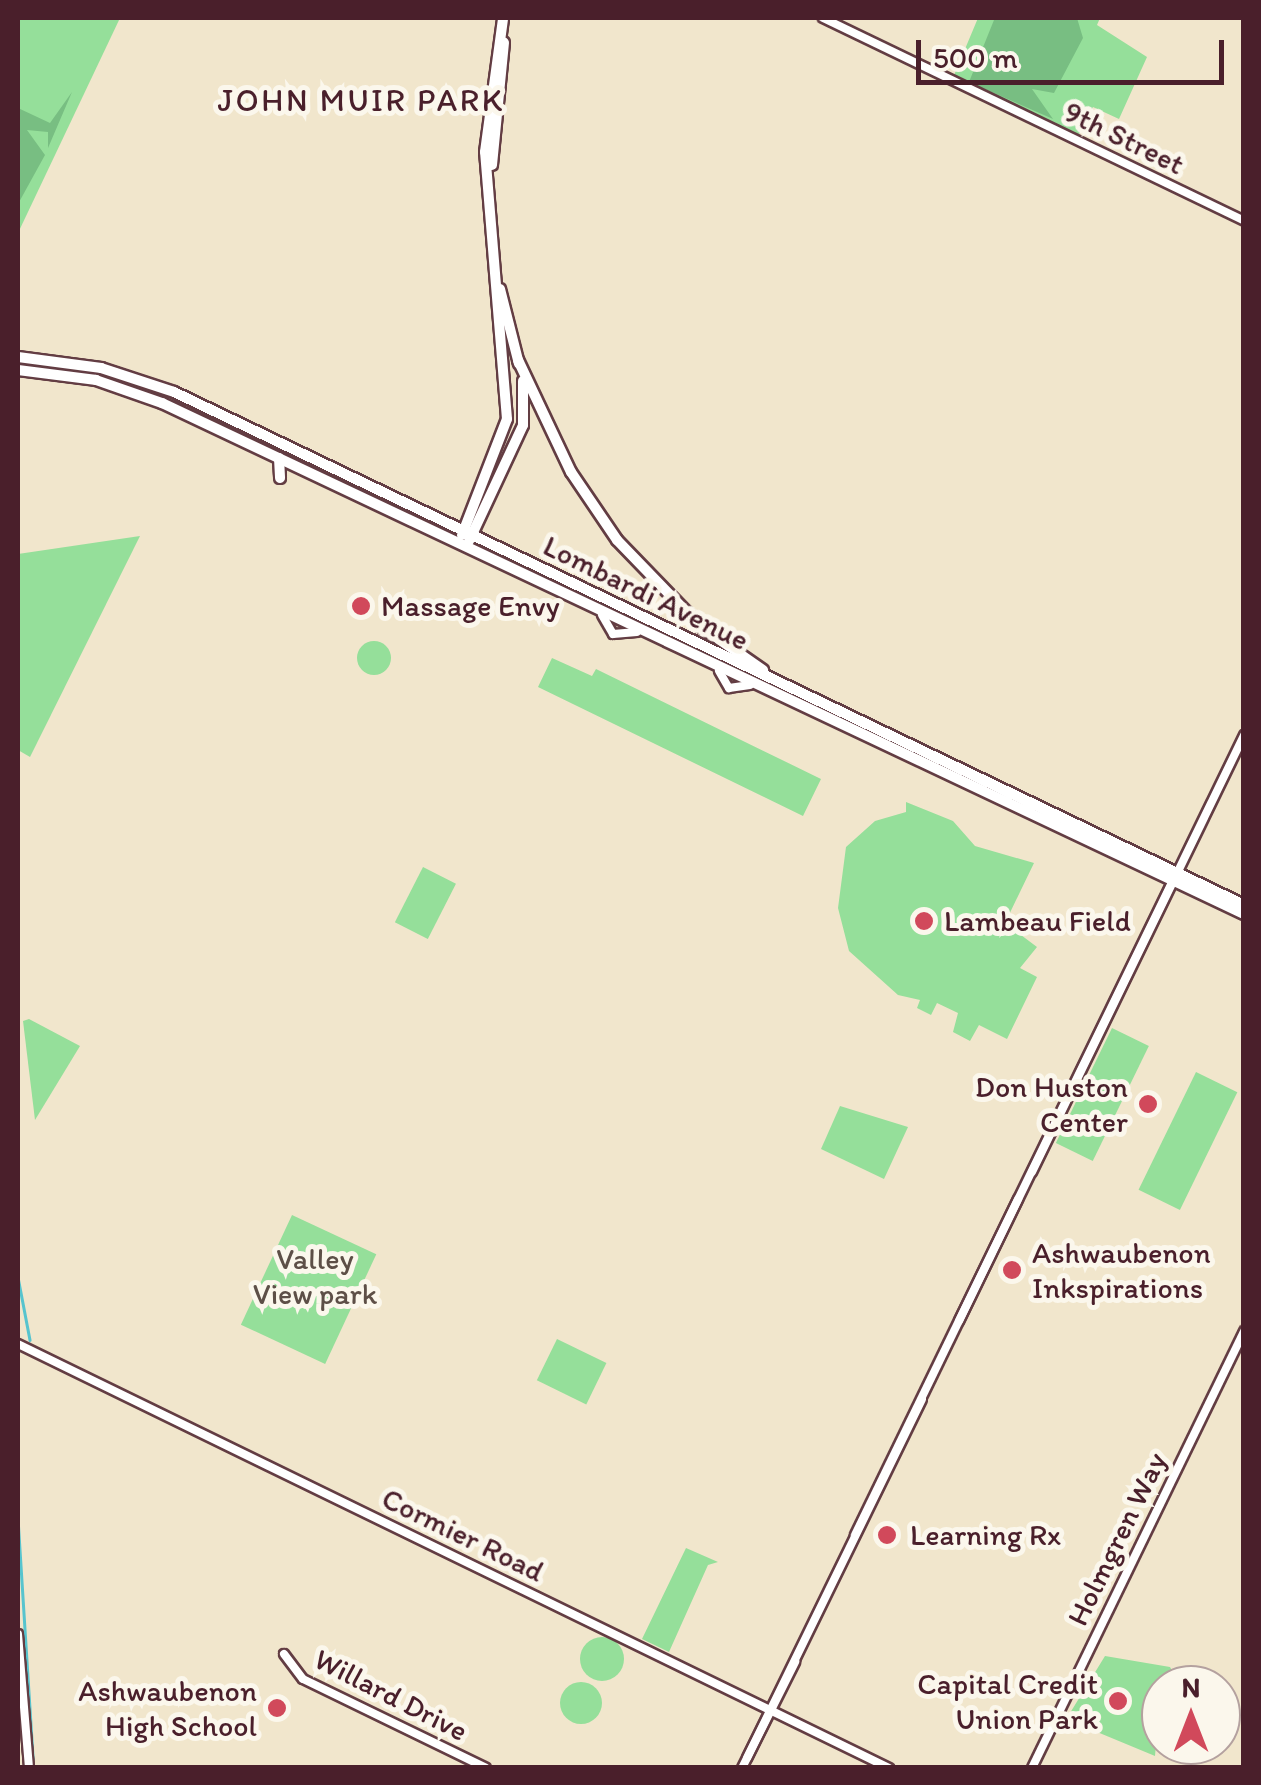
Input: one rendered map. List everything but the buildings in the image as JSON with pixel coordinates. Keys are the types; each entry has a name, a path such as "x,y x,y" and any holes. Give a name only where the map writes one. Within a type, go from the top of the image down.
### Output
{"main road":[{"path":"463,539 506,422 489,198 506,18"},
{"path":"463,539 524,421 518,360 498,283"},
{"name":"Lombardi Avenue","path":"18,357 154,384 463,539 637,632 1244,904"},
{"path":"518,360 571,472 617,540 700,626 783,686"},
{"name":"Lombardi Avenue","path":"18,370 122,388 559,578 1175,875 1244,914"},
{"path":"278,458 282,474 296,466"}],"street":[{"name":"9th Street","path":"823,18 1244,221"},
{"path":"742,1768 1244,735"},
{"name":"Holmgren Way","path":"1032,1768 1244,1331"},
{"path":"18,1358 20,1345"},
{"name":"Cormier Road","path":"20,1345 889,1768"},
{"path":"18,1634 28,1768"},
{"name":"Willard Drive","path":"284,1654 303,1679 486,1768"}],"green space":[{"path":"18,18 120,18 18,233"},
{"path":"978,18 1100,18 1097,25 1147,57 1119,119 1093,107 1076,140 952,80"},
{"path":"1077,18 1083,38 1054,93 1032,89 1053,119 969,82 994,20"},
{"path":"72,92 48,148 48,132 27,130 45,155 18,204 18,108 50,123"},
{"path":"140,536 30,757 18,750 18,554"},
{"path":"374,641 386,646 391,658 386,670 374,675 362,670 357,658 362,646"},
{"path":"552,658 592,676 596,669 821,779 803,816 538,687"},
{"name":"Lambeau Field","path":"906,802 953,821 975,846 1034,863 1005,923 1037,947 1020,968 1037,977 1007,1039 979,1025 970,1041 953,1032 958,1013 937,1003 931,1015 917,1008 920,1000 898,995 849,951 838,908 846,847 875,821 906,812"},
{"path":"423,867 456,884 428,939 395,922"},
{"path":"29,1019 80,1046 35,1120 23,1021"},
{"path":"1112,1028 1149,1046 1093,1161 1056,1143"},
{"path":"1196,1072 1237,1092 1180,1210 1139,1190"},
{"path":"840,1106 908,1127 884,1179 821,1149"},
{"name":"Valley View park","path":"292,1215 376,1254 325,1364 241,1325"},
{"path":"557,1339 606,1363 586,1404 537,1380"},
{"path":"686,1548 718,1562 708,1565 669,1652 642,1639"},
{"path":"602,1637 617,1644 624,1659 617,1674 602,1681 587,1674 580,1659 587,1644"},
{"name":"Capital Credit Union Park","path":"1105,1656 1158,1665 1141,1665 1141,1750 1073,1722 1070,1713"},
{"path":"581,1682 596,1688 602,1703 596,1718 581,1724 566,1718 560,1703 566,1688"}],"waterway":[{"path":"18,1277 30,1340"},
{"path":"18,1518 33,1759"}],"place":[{"name":"Massage Envy","path":"361,606"},
{"name":"Lambeau Field","path":"924,921"},
{"name":"Don Huston Center","path":"1148,1104"},
{"name":"Ashwaubenon Inkspirations","path":"1012,1270"},
{"name":"Learning Rx","path":"887,1535"},
{"name":"Capital Credit Union Park","path":"1118,1701"},
{"name":"Ashwaubenon High School","path":"277,1708"}],"district":[{"name":"JOHN MUIR PARK","path":"361,100"}]}
